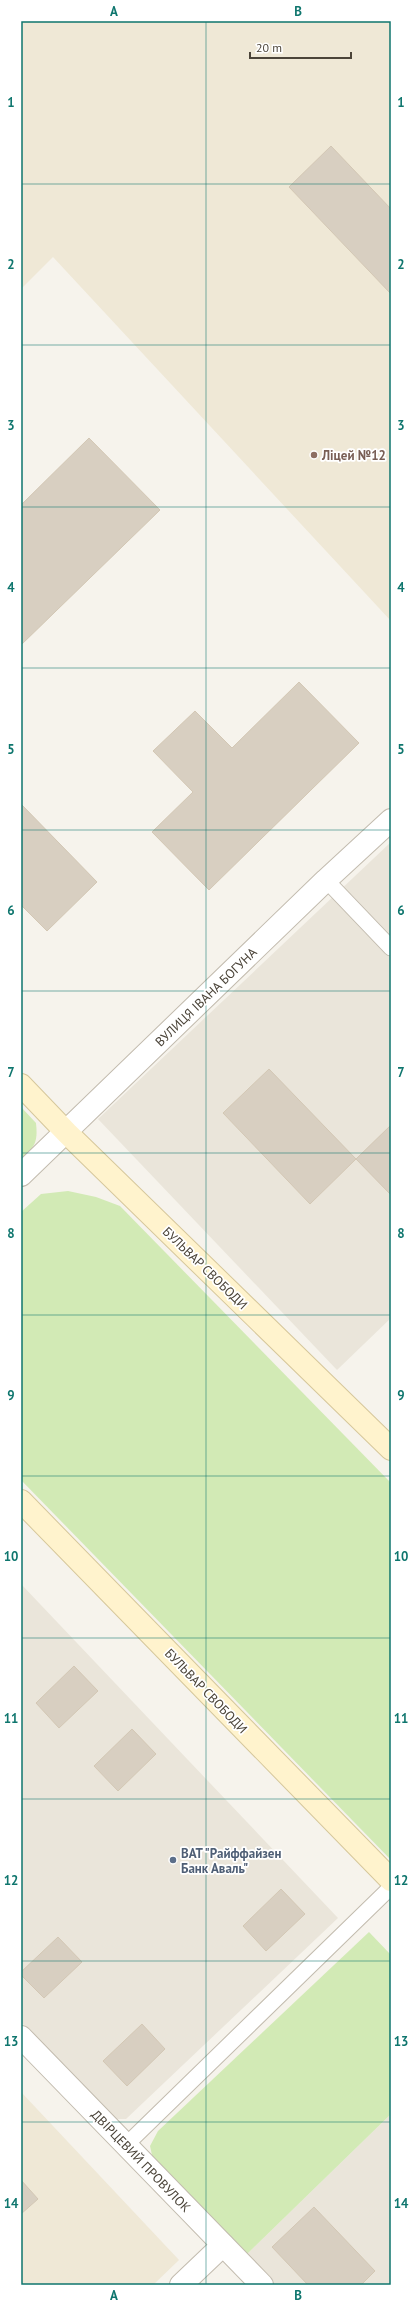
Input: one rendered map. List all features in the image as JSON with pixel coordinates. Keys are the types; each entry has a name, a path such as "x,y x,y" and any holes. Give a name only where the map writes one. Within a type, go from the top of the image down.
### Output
{"street":[{"name":"ВУЛИЦЯ ІВАНА БОГУНА","path":"21,1175 67,1133 326,880 391,820"},
{"name":"БУЛЬВАР СВОБОДИ","path":"21,1085 67,1133 391,1449"},
{"name":"БУЛЬВАР СВОБОДИ","path":"21,1501 391,1880"},
{"name":"ДВІРЦЕВИЙ ПРОВУЛОК","path":"21,2037 262,2285"},
{"path":"181,2285 223,2245"}],"lane":[{"path":"326,880 391,948"},
{"path":"126,2145 391,1887"}],"shaded area":[{"name":"Ліцей №12","path":"21,21 391,21 391,621 53,257 21,289"},
{"path":"391,842 391,1318 337,1370 98,1119"},
{"path":"21,1584 338,1918 126,2119 114,2119 21,2022"},
{"path":"21,2092 179,2260 153,2285 21,2285"},
{"path":"391,2114 391,2285 271,2285 244,2257"}],"green space":[{"path":"21,1107 36,1123 37,1130 34,1144 30,1151 21,1159"},
{"path":"68,1191 96,1197 120,1206 391,1483 391,1860 21,1480 21,1212 41,1194"},
{"path":"369,1932 391,1955 391,2114 244,2257 154,2164 150,2146 158,2131"}],"building":[{"path":"331,146 391,209 391,294 289,187"},
{"path":"89,438 160,510 21,645 21,505"},
{"path":"299,682 359,743 209,890 152,832 193,792 153,751 195,711 232,748"},
{"path":"21,804 97,882 47,931 21,905"},
{"path":"269,1069 356,1159 310,1204 223,1113"},
{"path":"391,1125 391,1195 356,1159"},
{"path":"74,1666 98,1691 59,1728 36,1703"},
{"path":"132,1729 156,1754 118,1791 94,1766"},
{"path":"281,1889 305,1914 266,1951 243,1926"},
{"path":"58,1937 82,1962 44,1998 21,1975 21,1972"},
{"path":"142,2024 165,2049 127,2086 103,2061"},
{"path":"21,2180 38,2199 21,2214"},
{"path":"314,2207 375,2271 361,2285 308,2285 272,2247"}],"place":[{"name":"Ліцей №12","path":"314,455"},
{"name":"ВАТ \"Райффайзен Банк Аваль\"","path":"173,1860"}]}
